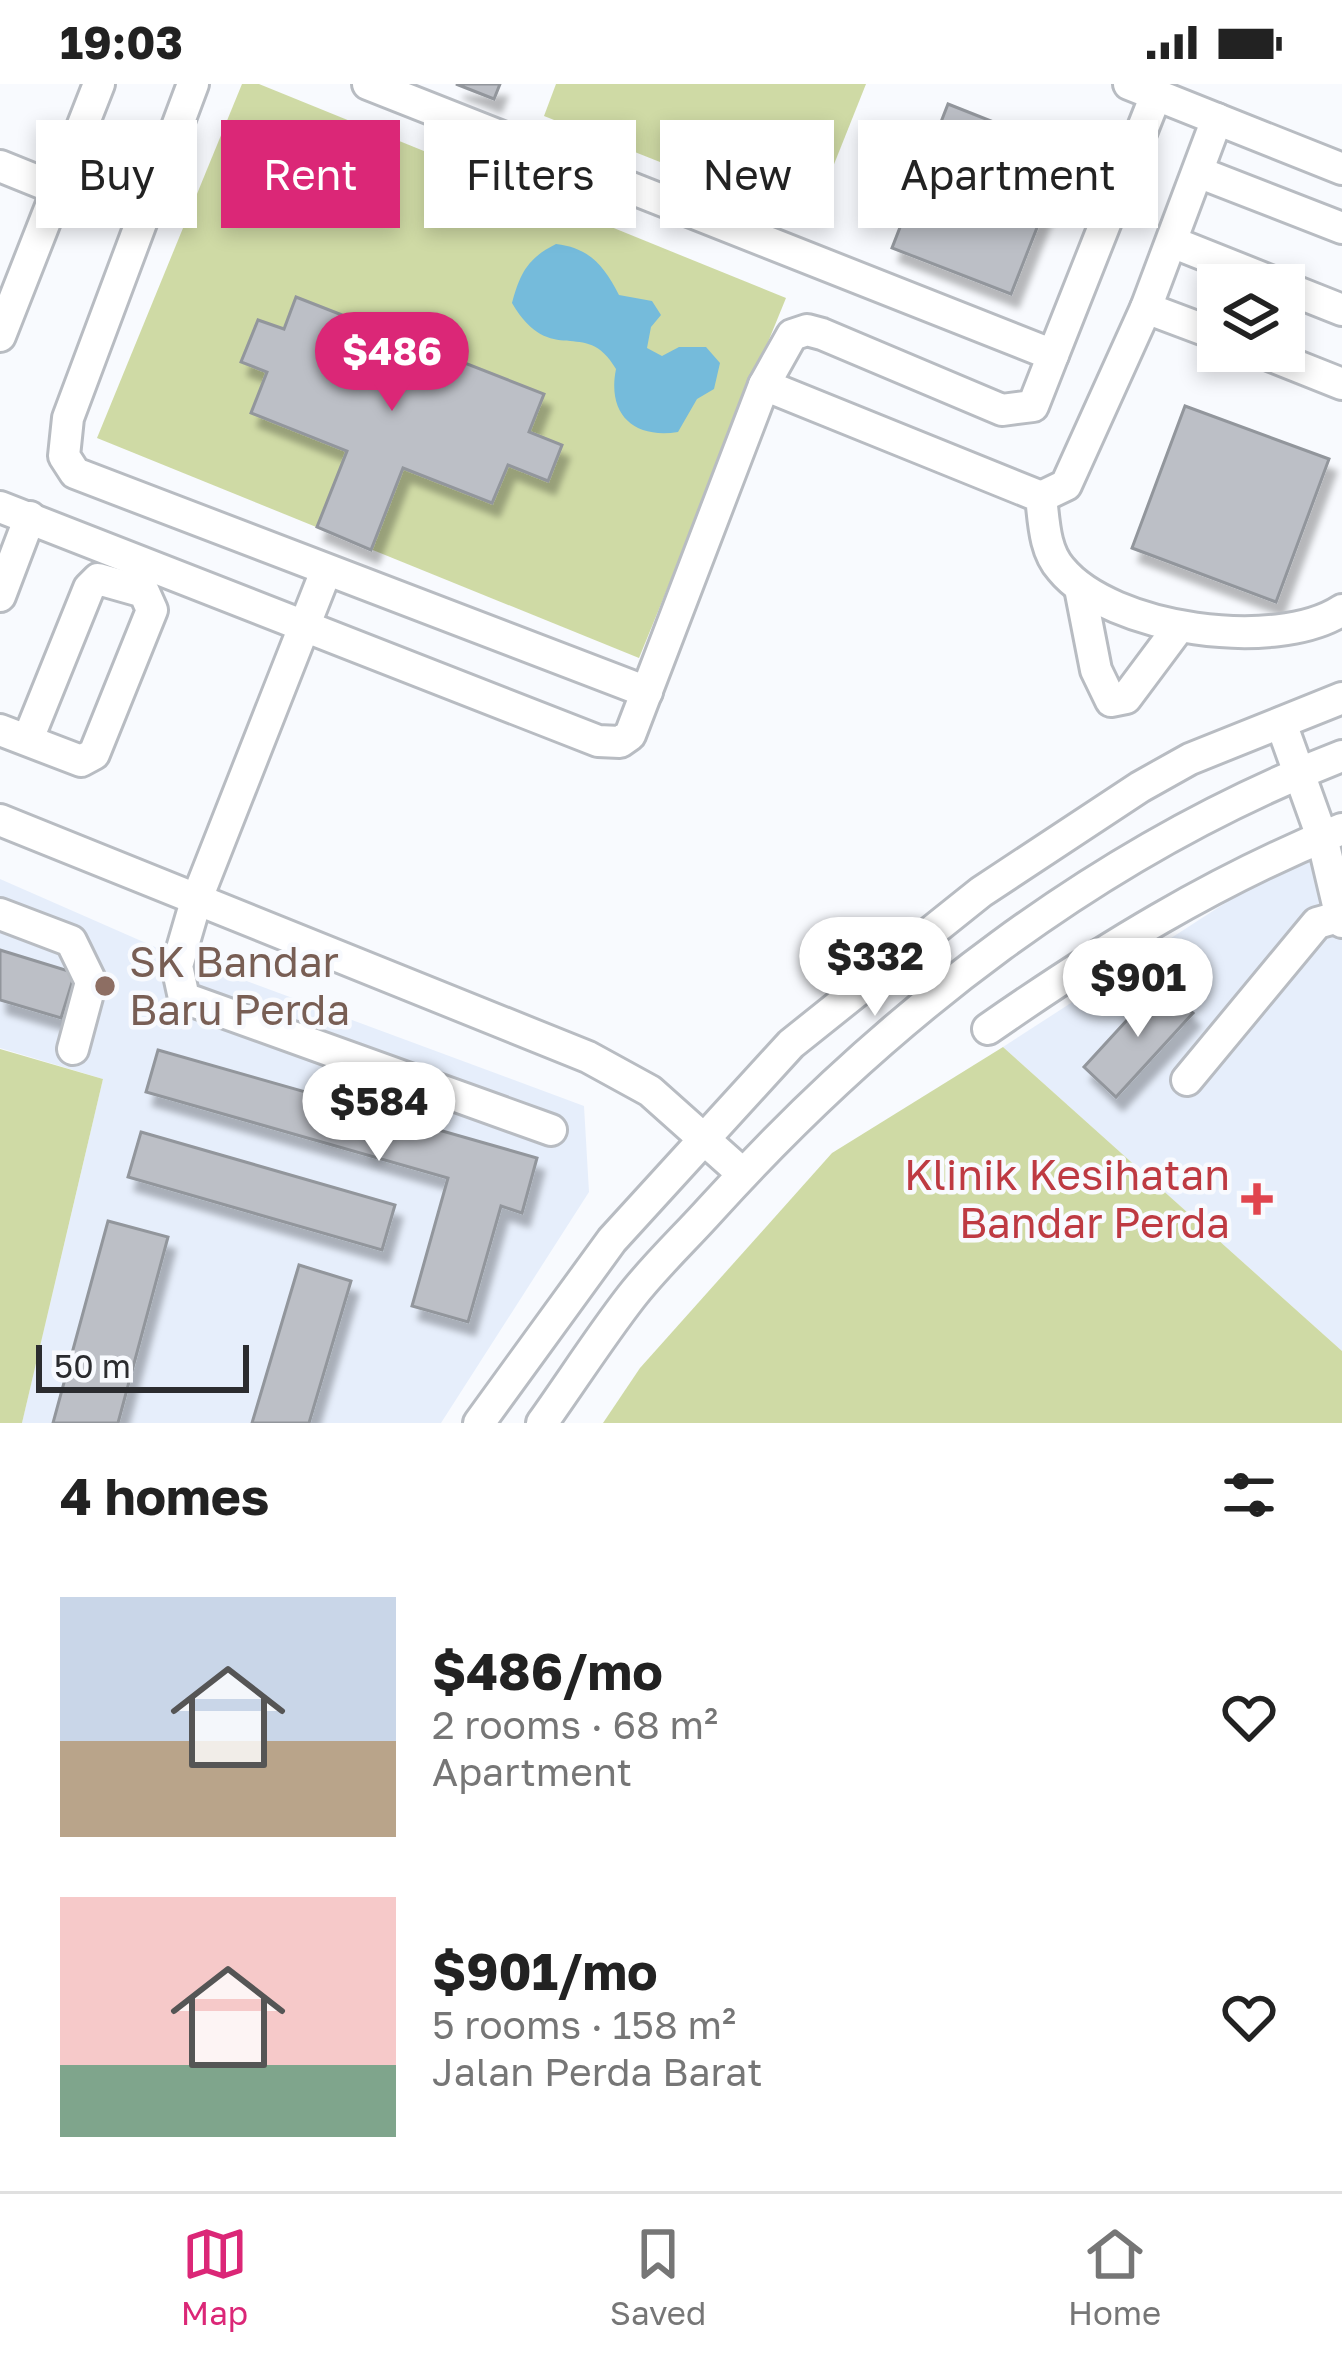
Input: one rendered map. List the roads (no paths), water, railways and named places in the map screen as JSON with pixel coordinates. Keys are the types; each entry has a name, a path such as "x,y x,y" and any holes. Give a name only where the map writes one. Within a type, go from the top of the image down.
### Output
{"street":[{"path":"85,120 99,84"},
{"path":"193,84 68,418 64,456 75,472 647,692"},
{"path":"368,84 1053,355"},
{"path":"0,507 598,741 620,742 630,735 764,385 792,335 807,330 1002,410 1018,412 1033,406 1053,355 1143,89 1342,169"},
{"path":"764,385 1042,497 1066,485 1146,308 1217,119"},
{"path":"0,166 36,181"},
{"path":"1198,172 1342,228"},
{"path":"0,336 9,278 36,228"},
{"path":"1172,242 1227,264"},
{"path":"1305,295 1342,310"},
{"path":"1146,308 1197,327"},
{"path":"1305,369 1342,384"},
{"path":"1042,497 1047,540 1057,566 1080,588 1179,627 1238,635 1322,623 1342,610"},
{"path":"0,596 30,517"},
{"path":"326,571 196,902 177,966 190,1005 551,1130"},
{"path":"98,579 110,579 144,592 152,610 94,754 81,761 14,735 89,588 98,579"},
{"path":"1080,588 1096,670 1111,701 1126,698 1179,627"},
{"path":"479,1423 612,1240 790,1044 981,892 1140,787 1190,759 1342,698"},
{"path":"1187,1080 1317,923 1342,918 1332,833 1281,723"},
{"path":"542,1423 634,1294 742,1174 830,1087 1016,932 1210,813 1342,756"},
{"path":"0,820 588,1057 650,1091 742,1174"},
{"path":"988,1029 1078,966 1247,868 1332,833"},
{"path":"0,914 70,941 91,982 73,1049"}],"water":[{"path":"556,244 595,260 619,295 652,301 661,315 651,327 647,348 662,356 679,347 706,347 720,363 714,389 697,399 678,432 636,427 620,411 616,369 604,353 592,345 540,334 512,303 526,268"}],"place":[{"name":"SK Bandar Baru Perda","path":"105,986"},
{"name":"Klinik Kesihatan Bandar Perda","path":"1257,1199"}]}
